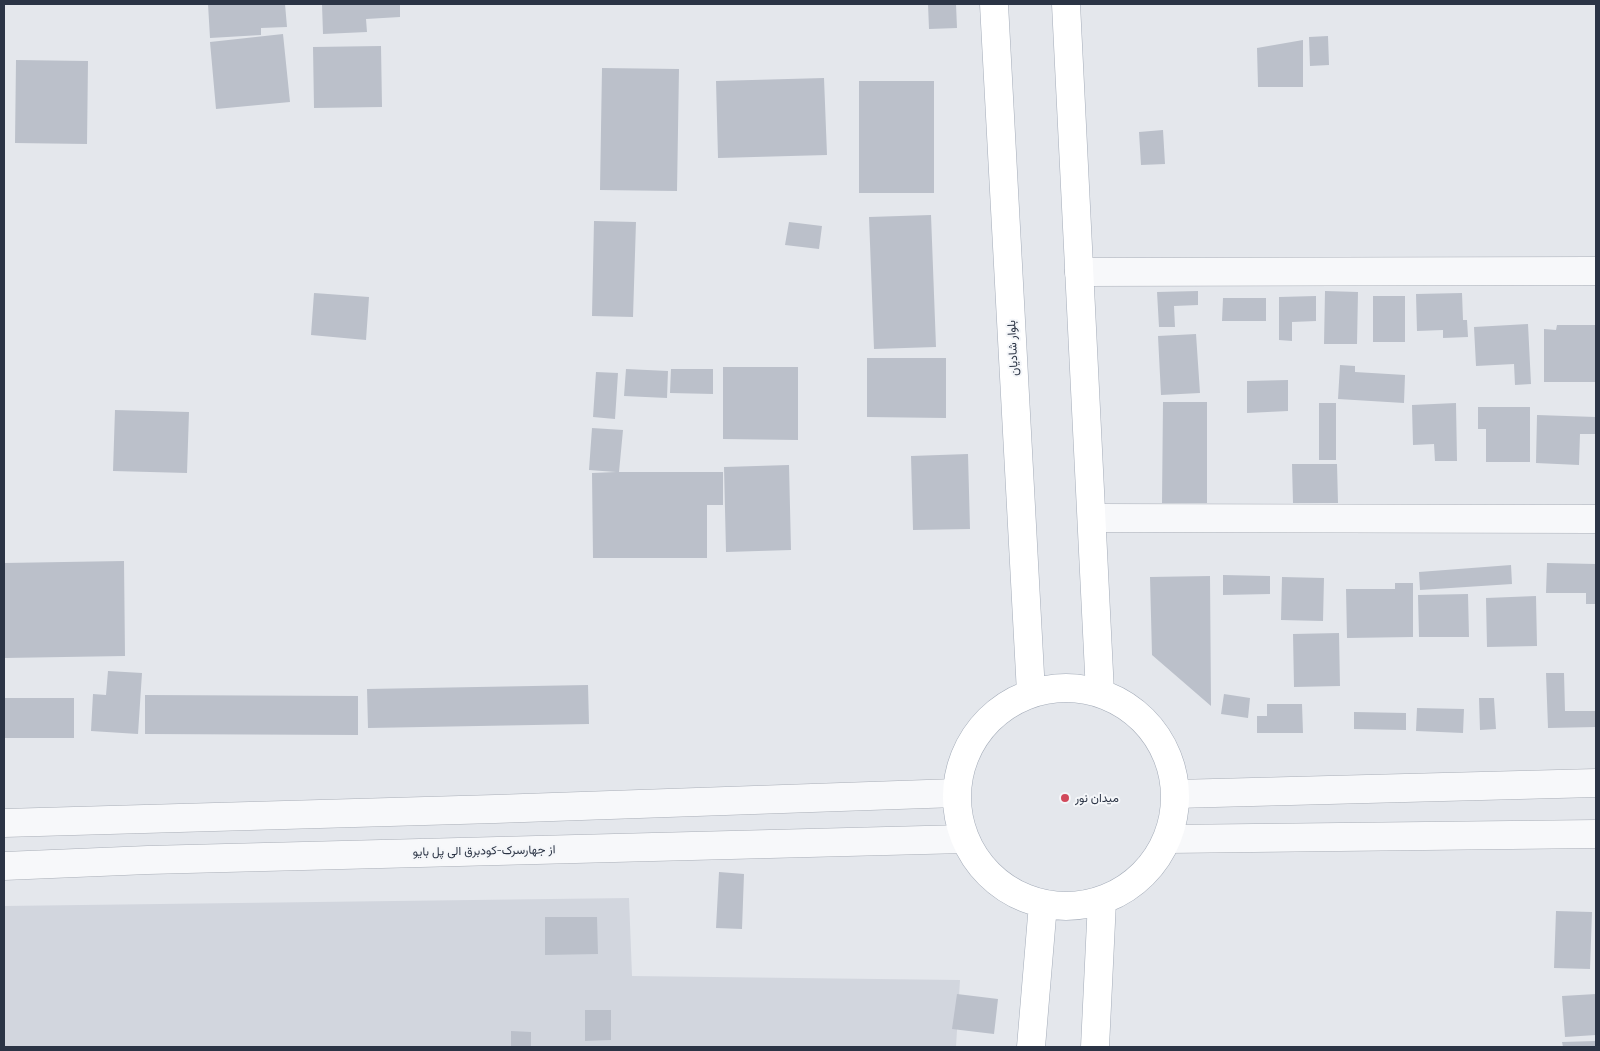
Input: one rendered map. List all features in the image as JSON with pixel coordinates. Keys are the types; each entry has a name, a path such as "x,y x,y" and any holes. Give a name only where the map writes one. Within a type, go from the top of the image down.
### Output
{"main road":[{"name":"بلوار شادیان","path":"994,4 1031,693"},
{"path":"1066,4 1100,693"},
{"path":"1066,687 1100,693 1140,715 1166,751 1176,794 1168,839 1142,877 1102,901 1073,906 1043,904 1018,895 996,881 978,862 964,839 958,817 956,793 962,761 978,732 1002,708 1031,693 1066,687"},
{"path":"1095,1047 1102,901"},
{"path":"1031,1047 1043,904"}],"street":[{"path":"1079,272 1596,271"},
{"path":"1092,518 1596,519"},
{"path":"1176,794 1596,783"},
{"path":"4,823 956,793"},
{"path":"1168,839 1596,834"},
{"name":"از جهارسرک-کودبرق الی پل بایو","path":"4,866 148,860 964,839"}],"shaded area":[{"path":"629,898 632,976 960,980 956,1047 4,1047 4,906"}],"building":[{"path":"208,4 285,4 287,27 261,28 261,35 210,38"},
{"path":"322,4 400,4 400,17 366,19 367,32 323,34"},
{"path":"928,4 956,4 957,28 929,29"},
{"path":"283,34 290,102 216,109 210,42"},
{"path":"1328,36 1329,65 1310,66 1309,37"},
{"path":"1303,40 1303,87 1258,87 1257,48"},
{"path":"381,46 382,107 314,108 313,47"},
{"path":"16,60 88,61 87,144 15,143"},
{"path":"602,68 679,69 677,191 600,190"},
{"path":"824,78 827,155 718,158 716,81"},
{"path":"859,81 934,81 934,193 859,193"},
{"path":"1163,130 1165,164 1141,165 1139,132"},
{"path":"931,215 936,347 874,349 869,217"},
{"path":"594,221 636,222 633,317 592,316"},
{"path":"789,222 822,226 819,249 785,245"},
{"path":"1198,291 1198,305 1174,306 1175,327 1159,327 1157,292"},
{"path":"1325,291 1358,292 1357,344 1324,344"},
{"path":"314,293 369,297 366,340 311,335"},
{"path":"1462,293 1463,320 1467,320 1468,337 1443,338 1443,330 1417,331 1416,294"},
{"path":"1316,296 1316,321 1292,322 1292,341 1279,340 1279,297"},
{"path":"1373,296 1405,296 1405,342 1373,342"},
{"path":"1223,298 1266,298 1266,321 1222,321"},
{"path":"1528,324 1531,384 1515,385 1514,364 1476,366 1474,327"},
{"path":"1557,325 1596,325 1596,382 1544,382 1544,329 1556,330"},
{"path":"1196,334 1200,393 1161,395 1158,336"},
{"path":"867,358 946,358 946,418 867,417"},
{"path":"1340,365 1355,366 1355,372 1405,375 1404,403 1338,399"},
{"path":"723,367 798,367 798,440 723,439"},
{"path":"626,369 668,371 667,398 624,396"},
{"path":"671,369 713,369 713,394 670,393"},
{"path":"596,372 618,373 615,419 593,417"},
{"path":"1288,380 1288,411 1247,413 1247,381"},
{"path":"1163,402 1207,402 1207,503 1162,503"},
{"path":"1319,403 1336,403 1336,460 1319,460"},
{"path":"1456,403 1457,461 1435,461 1434,444 1413,445 1412,405"},
{"path":"1478,407 1530,407 1530,462 1486,462 1486,429 1478,429"},
{"path":"115,410 189,412 187,473 113,471"},
{"path":"1537,415 1596,417 1596,434 1580,434 1579,465 1536,463"},
{"path":"592,428 623,430 619,472 723,472 723,505 707,505 707,558 593,558 592,473 616,472 589,470"},
{"path":"968,454 970,529 913,530 911,456"},
{"path":"1292,464 1337,464 1338,503 1293,503"},
{"path":"789,465 791,550 726,552 724,467"},
{"path":"124,561 125,656 4,658 4,563"},
{"path":"1547,563 1596,564 1596,604 1586,604 1586,593 1546,593"},
{"path":"1511,565 1512,584 1420,590 1419,572"},
{"path":"1223,575 1270,576 1270,594 1223,595"},
{"path":"1210,576 1211,706 1152,655 1150,577"},
{"path":"1282,577 1324,578 1323,621 1281,620"},
{"path":"1395,583 1413,583 1413,637 1347,638 1346,589 1395,589"},
{"path":"1468,594 1469,637 1419,637 1418,595"},
{"path":"1536,596 1537,646 1487,647 1486,598"},
{"path":"1339,633 1340,686 1294,687 1293,634"},
{"path":"108,671 142,673 138,734 91,731 93,694 106,695"},
{"path":"1546,673 1564,673 1565,711 1596,711 1596,727 1548,728"},
{"path":"588,685 589,724 368,728 367,689"},
{"path":"1224,694 1250,698 1248,718 1221,714"},
{"path":"145,695 358,696 358,735 145,734"},
{"path":"4,698 74,698 74,738 4,738"},
{"path":"1479,698 1494,698 1496,729 1480,730"},
{"path":"1267,704 1302,704 1303,733 1257,733 1257,716 1267,716"},
{"path":"1417,708 1464,709 1463,733 1416,731"},
{"path":"1354,712 1406,713 1406,730 1354,729"},
{"path":"719,872 744,874 742,929 716,928"},
{"path":"1556,911 1592,912 1590,969 1554,968"},
{"path":"545,917 597,917 598,954 545,955"},
{"path":"957,994 998,999 994,1034 952,1029"},
{"path":"1596,994 1596,1035 1565,1037 1562,996"},
{"path":"585,1010 611,1010 611,1040 585,1041"},
{"path":"511,1031 531,1032 531,1047 511,1047"},
{"path":"1596,1041 1596,1047 1563,1047 1562,1042"}],"place":[{"name":"میدان نور","path":"1065,798"}]}
